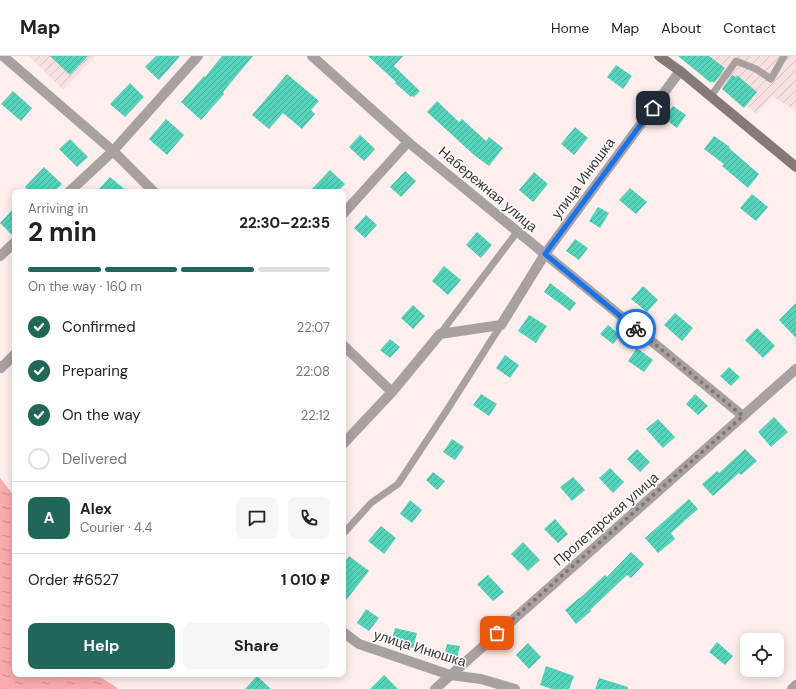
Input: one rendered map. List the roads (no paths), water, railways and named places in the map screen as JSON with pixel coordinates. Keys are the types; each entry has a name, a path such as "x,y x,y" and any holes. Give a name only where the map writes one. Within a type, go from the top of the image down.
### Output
{"street":[{"path":"3,56 113,151 151,189"},
{"path":"73,189 113,151 198,56"},
{"name":"Набережная улица","path":"312,56 408,142 743,416"},
{"path":"659,56 711,96 796,167"},
{"name":"улица Инюшка","path":"501,325 545,254 680,71"},
{"path":"346,211 408,142"},
{"path":"0,256 12,245"},
{"path":"346,441 392,392 440,334 501,325"},
{"path":"346,348 392,392"},
{"path":"0,366 1,368 12,357"},
{"name":"Пролетарская улица","path":"435,689 796,369"},
{"name":"улица Инюшка","path":"346,634 359,644 450,675 482,679 515,689"},
{"path":"792,689 796,685"}],"lane":[{"path":"711,96 737,59 756,68 771,79 784,56"},
{"path":"440,334 517,232"},
{"name":"улица Инюшка","path":"346,531 370,503 398,484 501,325"}],"water":[{"path":"0,478 12,493 12,677 100,677 118,689 0,689"}]}
